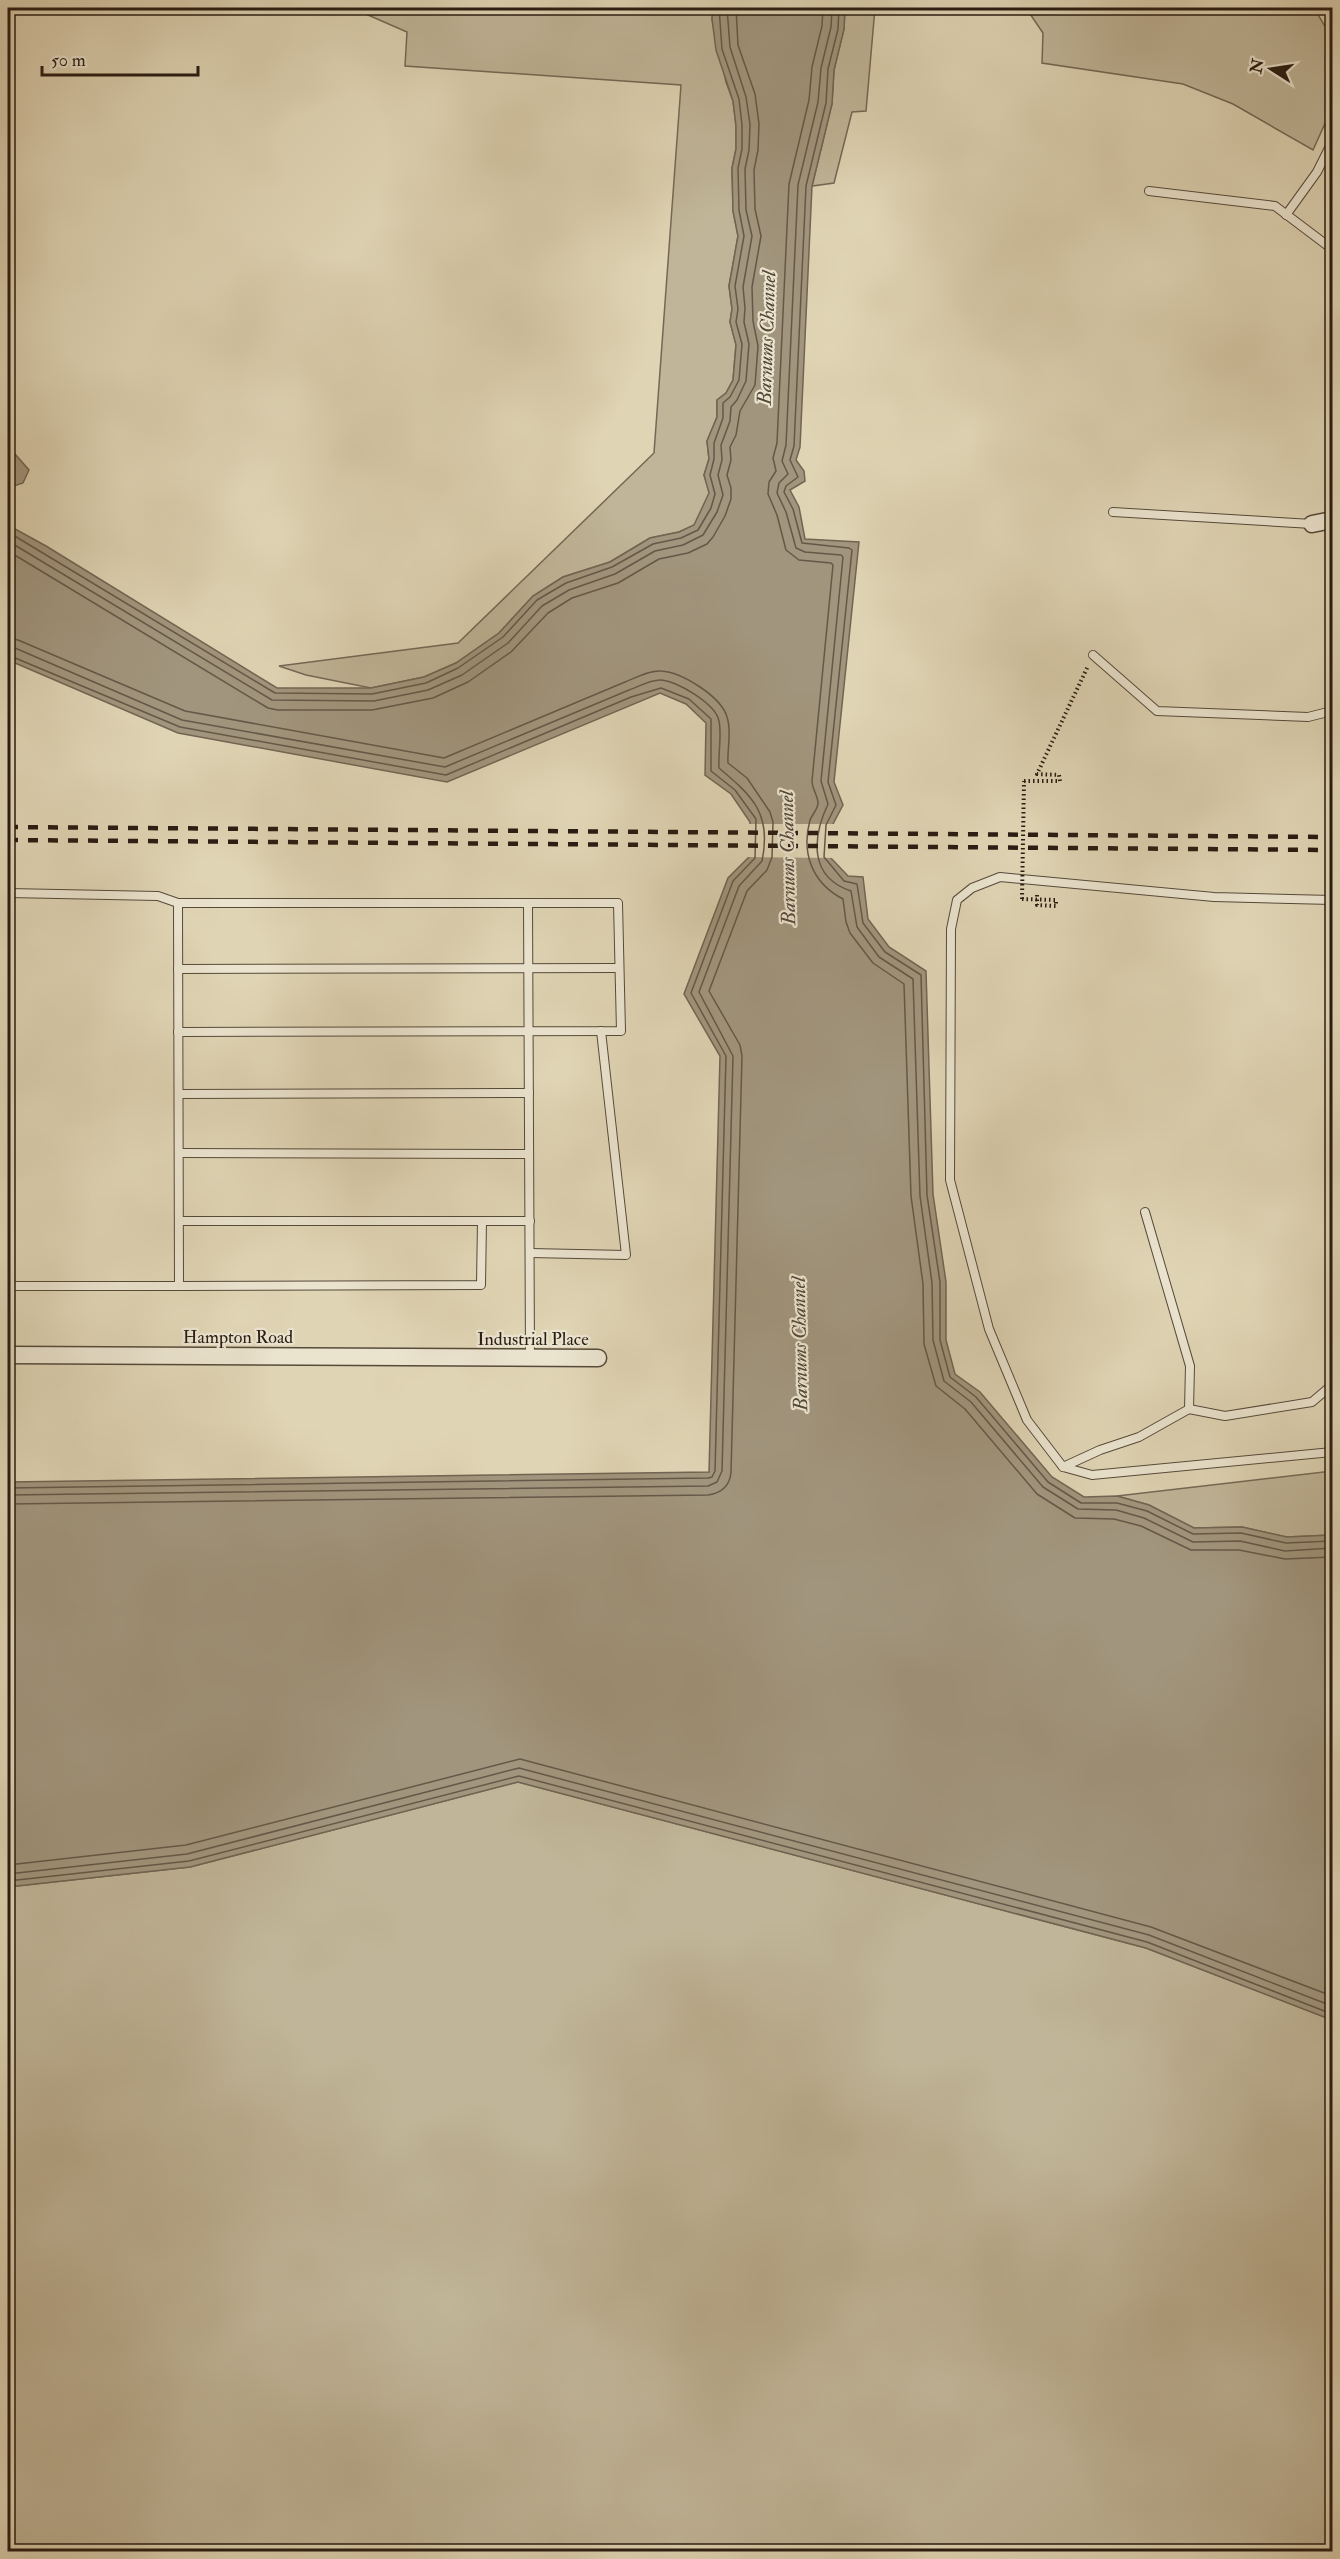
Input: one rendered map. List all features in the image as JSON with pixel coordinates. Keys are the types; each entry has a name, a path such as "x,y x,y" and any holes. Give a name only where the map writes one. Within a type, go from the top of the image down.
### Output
{"street":[{"path":"1312,524 1332,520"},
{"name":"Hampton Road","path":"8,1355 468,1358"},
{"name":"Industrial Place","path":"468,1358 598,1358"}],"lane":[{"path":"1327,8 1332,18"},
{"path":"1286,214 1317,172 1332,142"},
{"path":"1149,191 1275,206 1332,249"},
{"path":"1113,512 1312,524"},
{"path":"1093,655 1157,711 1308,717 1332,711"},
{"path":"1332,900 1214,897 1000,877 972,888 957,900 951,929 950,1180 988,1329 1027,1420 1063,1467 1092,1475 1332,1452"},
{"path":"8,893 158,896 178,903 618,903 621,1031 178,1032"},
{"path":"178,903 179,1286"},
{"path":"528,903 530,1358"},
{"path":"178,969 619,968"},
{"path":"530,1253 626,1255 601,1031"},
{"path":"179,1094 529,1093"},
{"path":"179,1153 529,1154"},
{"path":"1145,1212 1190,1365 1189,1409"},
{"path":"179,1221 530,1221"},
{"path":"8,1286 481,1285 482,1221"},
{"path":"1063,1467 1100,1450 1139,1437 1189,1409 1225,1416 1312,1402 1332,1384"}],"path":[{"path":"1037,905 1056,906 1056,900 1022,899 1024,782 1060,781 1059,775 1037,774 1093,655"}],"shaded area":[{"path":"352,8 713,8 712,19 726,82 733,101 736,126 736,149 732,168 733,211 738,236 729,286 732,309 730,322 736,344 733,380 726,393 717,400 717,417 707,441 709,459 704,475 710,493 695,525 679,532 650,538 610,562 563,577 533,596 499,633 456,663 424,677 371,688 306,675 279,666 458,643 654,453 681,85 405,66 407,32"},
{"path":"845,8 875,8 866,111 852,112 834,183 812,186 832,104 834,70 844,29"},
{"path":"1026,8 1314,8 1332,38 1332,108 1313,150 1233,104 1183,84 1042,63 1043,33"},
{"path":"1332,1471 1332,1535 1286,1537 1242,1527 1194,1528 1149,1505 1117,1496"},
{"path":"518,1782 1146,1948 1332,2020 1332,2551 8,2551 8,1887 190,1867"}],"water":[{"name":"Barnums Channel","path":"713,8 845,8 844,29 834,70 832,104 812,186 800,447 796,460 804,471 805,481 790,490 799,507 805,539 859,542 834,782 843,805 832,826 830,857 848,876 863,877 868,919 889,947 926,971 933,1194 946,1282 946,1340 955,1374 980,1392 1052,1477 1084,1497 1117,1496 1149,1505 1194,1528 1242,1527 1287,1537 1332,1535 1332,2020 1146,1948 518,1782 190,1867 8,1887 8,1482 709,1472 720,1056 684,994 728,878 750,856 750,822 731,794 705,775 706,723 686,704 660,693 447,782 178,733 8,660 8,525 277,688 371,688 424,677 456,663 499,633 533,596 563,577 610,562 650,538 679,532 694,525 709,493 704,475 709,459 707,441 717,417 717,400 726,393 733,380 736,345 730,322 732,309 729,286 738,236 733,211 732,168 736,149 736,126 733,101 716,50"},
{"path":"8,446 29,470 23,483 8,488"}],"pier":[{"path":"747,824 836,824 835,858 746,857"}],"railway":[{"path":"8,827 1332,837"},
{"path":"8,840 1332,850"}]}
